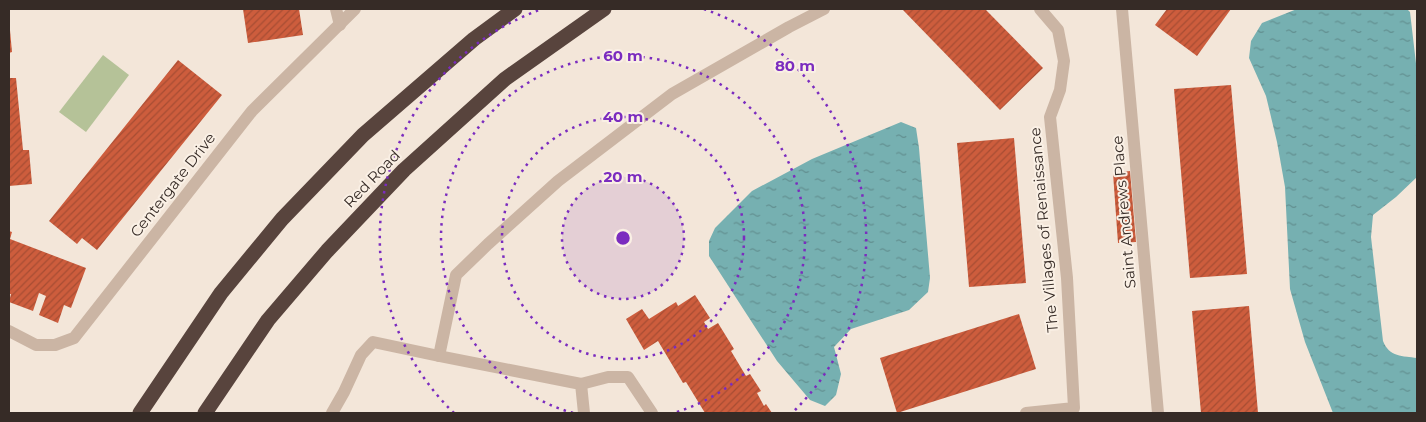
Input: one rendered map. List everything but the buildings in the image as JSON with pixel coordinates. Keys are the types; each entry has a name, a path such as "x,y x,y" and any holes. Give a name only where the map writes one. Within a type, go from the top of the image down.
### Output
{"highway":[{"path":"140,413 221,293 282,219 363,135 501,15 515,9"},
{"name":"Red Road","path":"205,413 268,320 327,251 404,170 505,79 604,9"}],"street":[{"path":"336,9 340,25"},
{"name":"Centergate Drive","path":"9,331 36,345 55,345 74,338 252,111 355,9"},
{"path":"439,356 456,274 488,244 558,182 672,94 824,9"},
{"name":"The Villages of Renaissance","path":"1026,413 1074,408 1067,278 1050,117 1060,90 1064,61 1058,30 1041,9"},
{"name":"Saint Andrews Place","path":"1122,9 1158,413"},
{"path":"332,413 361,356 373,342 581,384 608,377 628,377 652,413"},
{"path":"581,384 584,413"}],"green space":[{"path":"103,55 129,75 86,132 59,112"}],"water":[{"path":"1297,9 1407,9 1410,12 1417,72 1417,177 1373,215 1371,237 1383,341 1393,353 1417,358 1417,413 1333,413 1305,342 1290,289 1285,187 1277,142 1266,96 1249,58 1251,41 1262,23"},
{"path":"901,122 916,128 930,278 928,292 909,310 851,329 834,347 841,374 836,395 825,406 810,400 777,361 709,256 709,241 715,228 752,191 812,159"}]}
